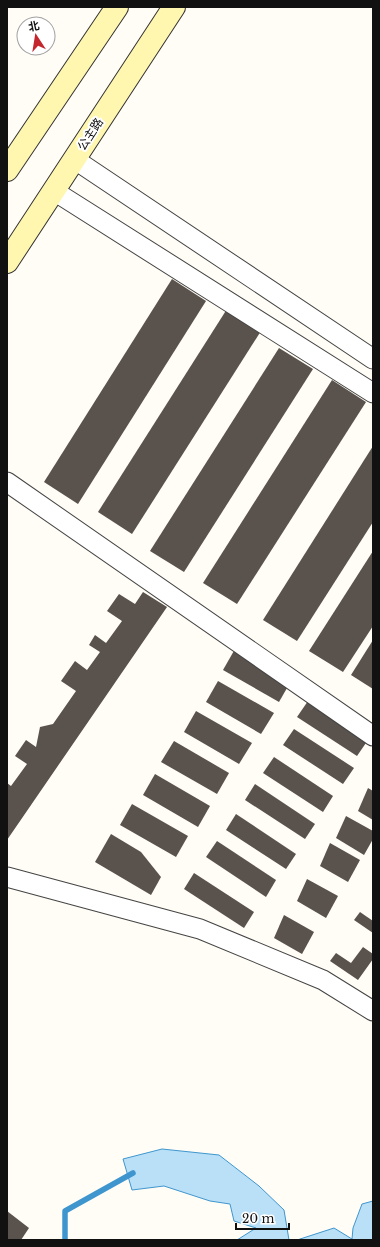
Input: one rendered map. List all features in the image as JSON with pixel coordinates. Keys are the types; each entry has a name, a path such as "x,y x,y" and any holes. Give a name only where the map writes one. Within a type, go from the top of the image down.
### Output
{"main road":[{"path":"7,170 15,141 117,7"},
{"name":"公主路","path":"7,262 174,7"}],"street":[{"path":"74,159 373,359"},
{"path":"54,190 373,393"},
{"path":"7,482 373,736"},
{"path":"7,877 200,929 323,980 373,1010"}],"water":[{"path":"162,1149 219,1155 259,1186 284,1210 289,1240 237,1240 256,1228 234,1221 230,1204 210,1201 164,1186 132,1190 123,1159"},
{"path":"373,1201 373,1240 297,1240 334,1228 352,1239 353,1228 362,1204"}],"building":[{"path":"172,279 206,301 78,504 44,482"},
{"path":"227,309 261,331 132,534 98,512"},
{"path":"279,348 313,369 184,572 150,551"},
{"path":"332,380 366,402 237,604 203,583"},
{"path":"373,446 373,522 297,641 263,620"},
{"path":"373,551 373,626 343,672 309,651"},
{"path":"143,592 167,607 7,840 7,783 11,786 27,764 15,756 26,740 36,747 40,727 53,724 76,691 61,681 75,661 87,670 100,652 89,645 95,635 106,643 122,621 107,611 119,594 135,604"},
{"path":"373,640 373,689 351,675"},
{"path":"235,649 291,681 279,702 223,670"},
{"path":"218,681 274,713 261,734 206,702"},
{"path":"308,701 368,740 357,756 297,717"},
{"path":"196,711 252,743 239,764 184,732"},
{"path":"294,729 354,768 343,784 283,745"},
{"path":"174,741 229,773 217,794 161,762"},
{"path":"274,757 333,796 323,812 263,773"},
{"path":"155,774 210,806 198,827 143,795"},
{"path":"255,784 315,824 305,839 245,800"},
{"path":"368,788 373,791 373,820 358,811"},
{"path":"132,804 188,836 176,857 120,825"},
{"path":"236,814 296,854 286,869 226,830"},
{"path":"346,816 373,831 373,839 364,855 336,838"},
{"path":"111,834 141,852 161,877 151,895 95,862"},
{"path":"217,841 276,880 266,897 206,857"},
{"path":"330,843 360,860 348,882 320,866"},
{"path":"194,873 254,912 244,928 184,889"},
{"path":"307,879 338,896 326,918 297,901"},
{"path":"360,912 373,921 373,933 354,920"},
{"path":"284,915 314,932 302,954 274,938"},
{"path":"363,947 373,954 373,959 358,980 330,961 336,953 351,963"},
{"path":"7,1211 29,1228 21,1240 7,1240"}],"waterway":[{"path":"65,1240 65,1211 133,1173"}]}
